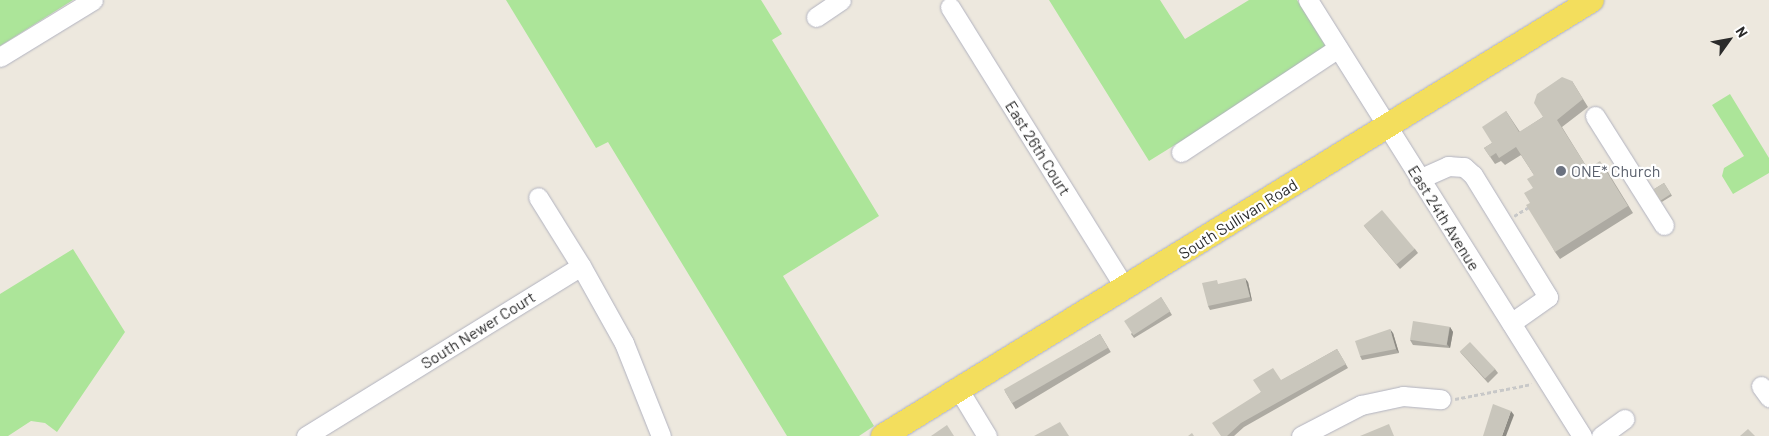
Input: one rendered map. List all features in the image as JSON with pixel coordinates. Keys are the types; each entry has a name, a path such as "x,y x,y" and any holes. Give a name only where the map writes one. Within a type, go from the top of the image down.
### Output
{"main road":[{"name":"South Sullivan Road","path":"883,436 1592,0"}],"street":[{"path":"0,57 93,0"},
{"path":"816,17 841,0"},
{"name":"East 24th Avenue","path":"1308,0 1582,436"},
{"name":"East 26th Court","path":"950,7 1125,288"},
{"path":"1181,152 1338,48"},
{"path":"1595,116 1664,225"},
{"path":"1420,179 1448,166 1464,167 1478,183 1548,296 1511,323"},
{"path":"538,197 581,266 624,343 661,436"},
{"name":"South Newer Court","path":"306,436 581,266"},
{"path":"959,390 987,436"},
{"path":"1301,436 1362,405 1403,396 1441,399"},
{"path":"1600,436 1624,419"}],"path":[{"path":"1513,216 1532,205"},
{"path":"1441,399 1498,393 1544,377"}],"green space":[{"path":"0,0 73,0 0,46"},
{"path":"506,0 761,0 782,34 772,40 879,216 783,276 874,426 859,436 787,436 608,142 596,148"},
{"path":"1049,0 1160,0 1185,39 1249,0 1297,0 1328,50 1149,161"},
{"path":"1730,94 1769,158 1769,173 1733,194 1722,176 1724,168 1744,156 1712,105"},
{"path":"73,249 125,332 57,432 45,423 31,421 8,436 0,436 0,294"}],"building":[{"name":"ONE* Church","path":"1562,77 1572,81 1583,99 1557,120 1588,169 1600,161 1628,206 1555,252 1526,205 1530,203 1524,193 1533,188 1527,179 1534,175 1516,147 1499,158 1496,153 1490,157 1484,148 1492,143 1482,127 1506,111 1519,132 1543,117 1534,103 1537,94"},
{"path":"1664,183 1671,194 1661,200 1654,189"},
{"path":"1382,210 1415,249 1396,264 1364,225"},
{"path":"1245,278 1250,297 1208,306 1202,283 1217,280 1218,284"},
{"path":"1161,297 1170,311 1133,335 1124,321"},
{"path":"1413,321 1450,327 1447,346 1410,340"},
{"path":"1390,329 1396,349 1360,356 1355,341"},
{"path":"1100,334 1108,348 1012,403 1004,390"},
{"path":"1470,342 1495,369 1485,379 1460,352"},
{"path":"1337,349 1346,364 1241,423 1227,436 1221,436 1212,423 1261,392 1253,380 1273,368 1281,380"},
{"path":"1493,404 1511,411 1502,436 1483,436"},
{"path":"1060,422 1069,436 1034,436"},
{"path":"1389,424 1394,436 1360,436"},
{"path":"947,425 954,436 931,436"},
{"path":"1748,429 1755,436 1740,436"}],"place":[{"name":"ONE* Church","path":"1561,171"}]}
